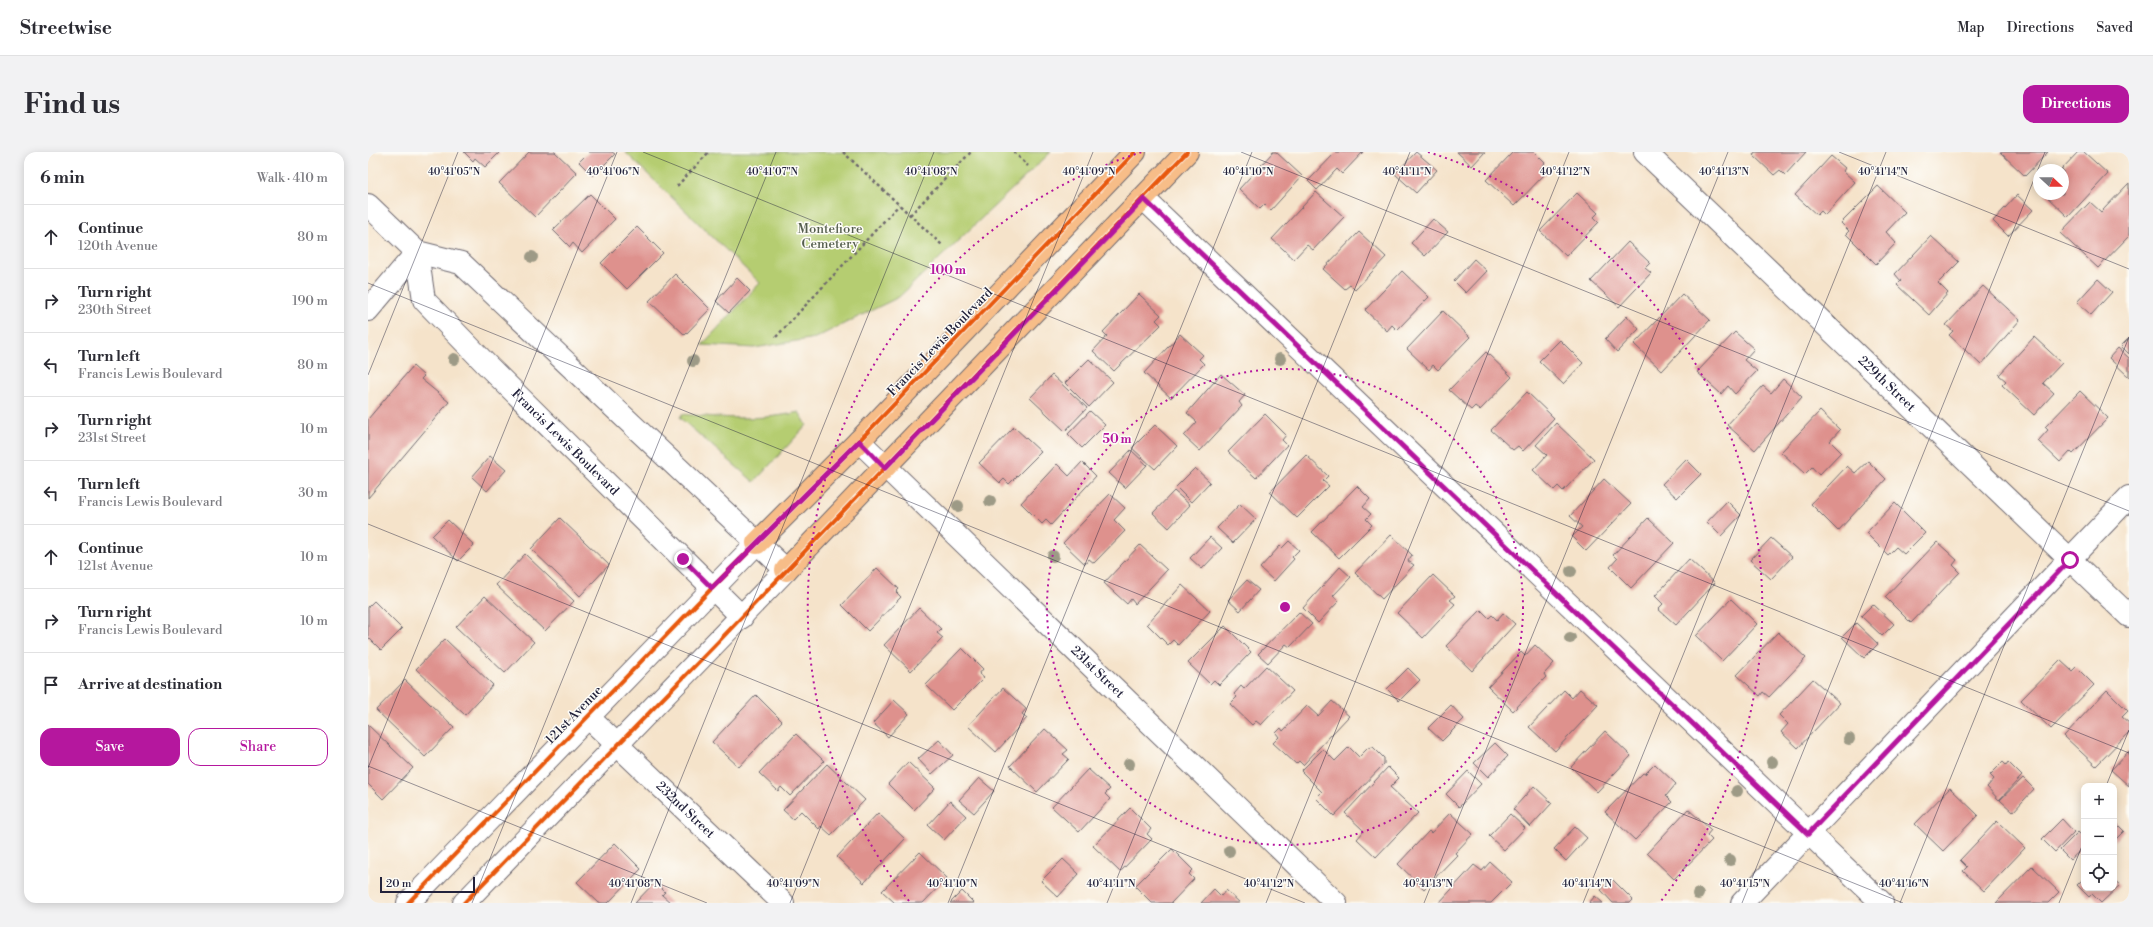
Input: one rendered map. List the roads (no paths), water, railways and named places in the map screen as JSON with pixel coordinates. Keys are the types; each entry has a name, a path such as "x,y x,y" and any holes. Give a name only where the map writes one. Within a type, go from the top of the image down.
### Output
{"main road":[{"name":"Francis Lewis Boulevard","path":"756,543 859,441 1135,152"},
{"path":"786,570 1144,199 1187,152"}],"street":[{"name":"229th Street","path":"1645,152 2129,616"},
{"path":"1144,199 1882,903"},
{"path":"368,205 417,252 461,263 786,570 464,903"},
{"path":"368,310 417,252"},
{"name":"Francis Lewis Boulevard","path":"417,252 424,300 488,366 742,617"},
{"name":"231st Street","path":"859,441 885,468 1336,903"},
{"path":"1742,903 2129,497"},
{"name":"121st Avenue","path":"408,903 587,716 756,543"},
{"name":"232nd Street","path":"587,716 783,903"}],"park label":[{"name":"Montefiore Cemetery","path":"830,236"}]}
